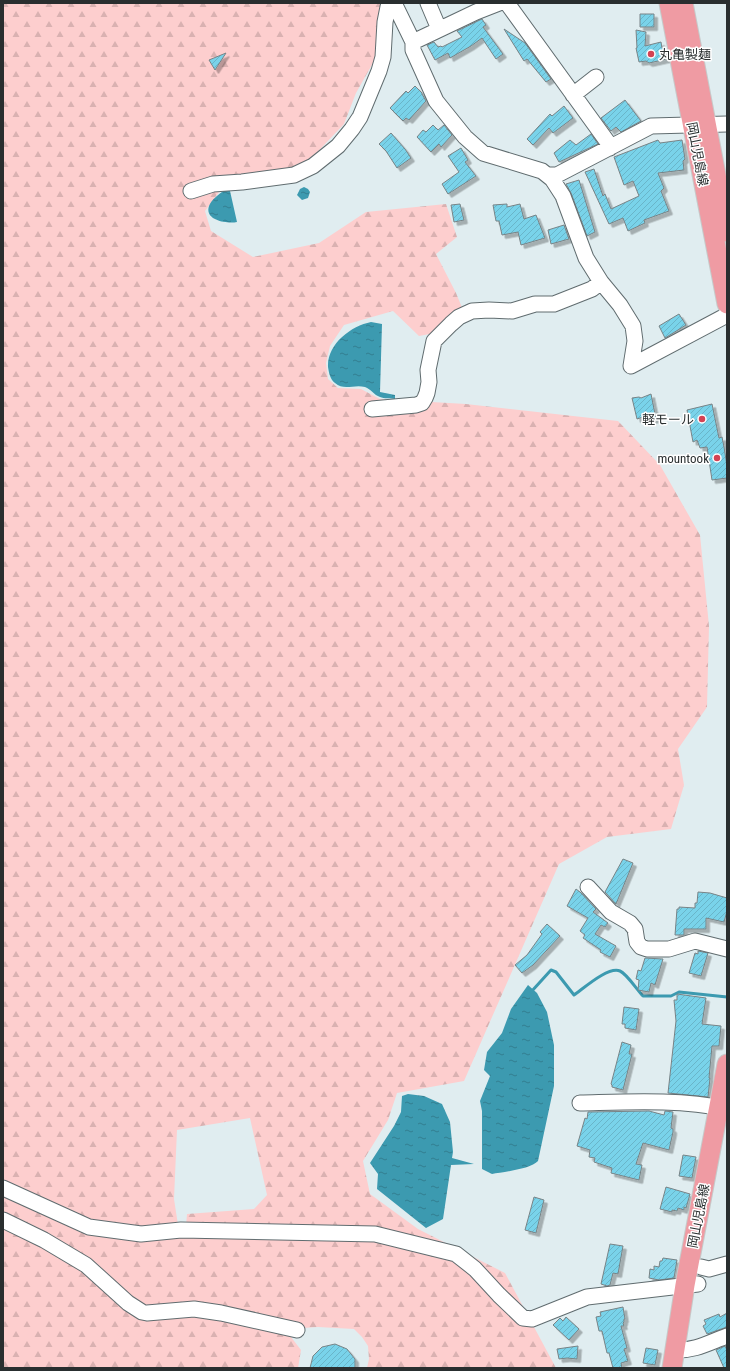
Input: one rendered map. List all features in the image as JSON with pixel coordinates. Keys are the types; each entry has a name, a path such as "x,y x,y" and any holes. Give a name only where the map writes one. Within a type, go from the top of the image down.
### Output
{"main road":[{"name":"岡山児島線","path":"669,3 727,232"},
{"name":"岡山児島線","path":"683,3 699,125 727,304"},
{"name":"岡山児島線","path":"695,1279 723,1108 727,1064"},
{"name":"岡山児島線","path":"679,1359 727,1134"}],"street":[{"path":"191,191 214,184 242,182 294,174 313,166 338,146 360,117 380,71 383,57 385,22 388,7 393,3 413,42 413,50 436,101 465,137 483,153 542,171 550,175 557,175 651,126 727,124"},
{"path":"428,3 439,29"},
{"path":"413,42 476,12 499,3"},
{"path":"507,3 609,144 610,148"},
{"path":"573,95 596,77"},
{"path":"550,175 563,196 586,258 601,282 620,305 633,326 635,341 631,366 727,315"},
{"path":"372,409 416,405 422,403 427,393 429,382 428,370 434,341 446,328 460,317 472,311 512,311 535,304 554,304 592,289 601,282"},
{"path":"588,888 611,912 630,923 635,929 637,942 641,947 647,949 669,949 695,941 727,949"},
{"path":"580,1103 654,1102 723,1108"},
{"path":"3,1188 89,1227 142,1234 181,1230 375,1234 456,1254 475,1269 498,1295 523,1318 532,1319 587,1297 695,1279 708,1269 727,1264"},
{"path":"3,1220 44,1240 86,1265 128,1303 142,1312 147,1313 194,1309 221,1313 297,1330"},
{"path":"679,1359 695,1349 727,1336"}],"green space":[{"path":"3,3 382,3 378,54 356,93 344,124 307,163 274,174 222,188 205,211 211,231 253,257 319,243 366,212 446,204 457,237 436,254 463,310 435,333 419,336 393,311 344,325 330,346 326,363 328,379 338,388 361,389 380,399 466,404 618,421 660,465 700,535 709,626 707,707 678,749 684,785 671,829 607,837 559,864 464,1081 397,1093 388,1120 363,1161 370,1194 418,1229 505,1273 556,1368 367,1368 369,1359 368,1346 354,1329 318,1327 303,1328 291,1337 301,1350 298,1368 3,1368","holes":["250,1118 267,1195 254,1209 187,1214 186,1226 178,1225 174,1199 177,1130"]}],"water":[{"path":"304,187 310,192 308,198 302,200 297,195 300,189"},
{"path":"225,190 230,191 237,222 223,222 213,218 208,211 212,202"},
{"path":"371,322 382,324 380,392 395,395 395,399 380,397 369,389 361,386 342,387 332,380 329,374 329,359 331,351 336,344 348,332 356,327"},
{"path":"528,985 537,993 547,1012 554,1045 554,1086 538,1161 523,1168 492,1174 482,1169 482,1111 480,1101 490,1076 484,1070 487,1052 502,1033 511,1009"},
{"path":"408,1094 424,1096 442,1104 450,1122 453,1152 452,1158 474,1164 451,1165 443,1219 426,1228 377,1189 378,1174 370,1163 394,1126 401,1112 402,1096"}],"building":[{"path":"640,14 654,14 654,27 640,27"},
{"path":"482,19 486,25 483,27 503,54 496,59 482,38 450,58 448,53 435,60 427,45 434,42 438,47 442,47 462,37 457,31"},
{"path":"504,29 525,43 551,79 546,82 527,59 524,61"},
{"name":"丸亀製麺","path":"636,30 646,32 645,46 661,42 662,48 665,48 667,59 649,63 646,61 639,62 636,48"},
{"path":"226,53 215,70 209,60"},
{"path":"415,86 422,93 426,101 409,120 406,118 403,121 390,108 406,91 408,93"},
{"path":"625,100 641,121 621,132 616,127 611,131 601,118"},
{"path":"564,106 573,118 553,133 549,128 533,145 527,139 550,114 552,116"},
{"path":"433,125 438,130 444,125 452,135 441,147 439,144 431,152 417,137 423,130 426,132"},
{"path":"391,133 411,158 397,168 386,151 379,144"},
{"path":"591,134 598,144 559,162 554,153 570,140 576,145"},
{"path":"658,140 660,143 682,140 685,159 683,161 684,170 658,173 664,188 661,191 669,211 644,220 645,223 628,231 623,218 609,224 585,172 594,169 603,196 605,194 611,209 639,196 633,181 624,185 614,157"},
{"path":"461,148 468,160 465,162 476,176 448,194 442,184 459,172 448,156"},
{"path":"579,180 595,232 587,236 571,193 566,184"},
{"path":"460,204 464,220 454,222 451,205"},
{"path":"507,204 507,207 520,204 524,219 536,215 545,238 521,245 518,232 502,235 499,221 496,221 493,205"},
{"path":"564,225 569,239 551,244 548,230"},
{"path":"679,314 686,325 665,338 659,326"},
{"path":"651,394 656,419 644,422 643,417 637,419 632,398 641,398"},
{"path":"712,404 719,438 722,437 727,466 727,478 712,480 707,447 700,448 697,440 693,442 687,410"},
{"path":"623,859 633,863 616,904 605,892"},
{"path":"576,889 596,909 593,912 608,923 605,927 601,925 595,934 616,946 610,957 600,952 601,950 583,938 585,935 580,931 588,918 567,906"},
{"path":"698,892 710,893 727,898 727,911 724,922 706,918 706,929 684,929 684,935 675,935 677,909 679,909 679,907 695,908"},
{"path":"547,924 560,936 533,965 522,973 515,965 527,955 542,934 540,932"},
{"path":"698,951 708,953 701,976 689,973 695,953 698,954"},
{"path":"645,958 663,959 655,985 651,983 649,992 638,990 639,980 636,979 638,970 641,971"},
{"path":"677,994 706,998 702,1024 721,1026 719,1046 712,1046 708,1097 668,1093 676,1021 674,1000 677,1000"},
{"path":"624,1007 639,1009 636,1030 625,1028 625,1024 622,1024"},
{"path":"622,1042 631,1045 629,1054 632,1054 623,1090 612,1087 611,1084"},
{"path":"649,1111 664,1115 665,1111 673,1112 671,1128 673,1129 673,1132 669,1150 643,1143 636,1164 642,1165 639,1180 611,1173 612,1168 594,1162 595,1158 589,1157 590,1150 577,1146 585,1118 587,1119 588,1112"},
{"path":"683,1155 696,1157 692,1178 679,1176"},
{"path":"666,1187 690,1194 684,1210 678,1208 677,1211 672,1210 672,1212 660,1209"},
{"path":"534,1197 544,1200 536,1233 525,1230"},
{"path":"610,1244 623,1246 618,1274 613,1273 610,1285 607,1286 601,1284"},
{"path":"663,1258 677,1260 674,1278 659,1280 649,1278 650,1269 654,1270 654,1266 659,1267 660,1261 662,1261"},
{"path":"623,1307 625,1319 623,1323 624,1326 621,1326 627,1348 624,1349 628,1361 621,1363 622,1368 613,1368 609,1353 607,1353 602,1331 599,1331 596,1317 601,1316 600,1312"},
{"path":"727,1313 727,1327 707,1334 703,1326 706,1324 704,1320 719,1314 720,1317"},
{"path":"566,1317 579,1329 569,1340 553,1325 560,1318 563,1321"},
{"path":"335,1344 347,1349 355,1359 355,1368 310,1368 313,1356 322,1347"},
{"path":"578,1346 577,1359 559,1359 557,1349"},
{"path":"725,1346 727,1350 727,1368 724,1368 716,1350"},
{"path":"646,1348 658,1350 655,1365 643,1363"}],"waterway":[{"path":"531,992 551,970 556,972 574,995 589,983 615,970 626,975 643,996 671,996 679,992 727,997"}],"place":[{"name":"丸亀製麺","path":"651,54"},
{"name":"軽モール","path":"702,419"},
{"name":"mountook","path":"717,458"}]}
